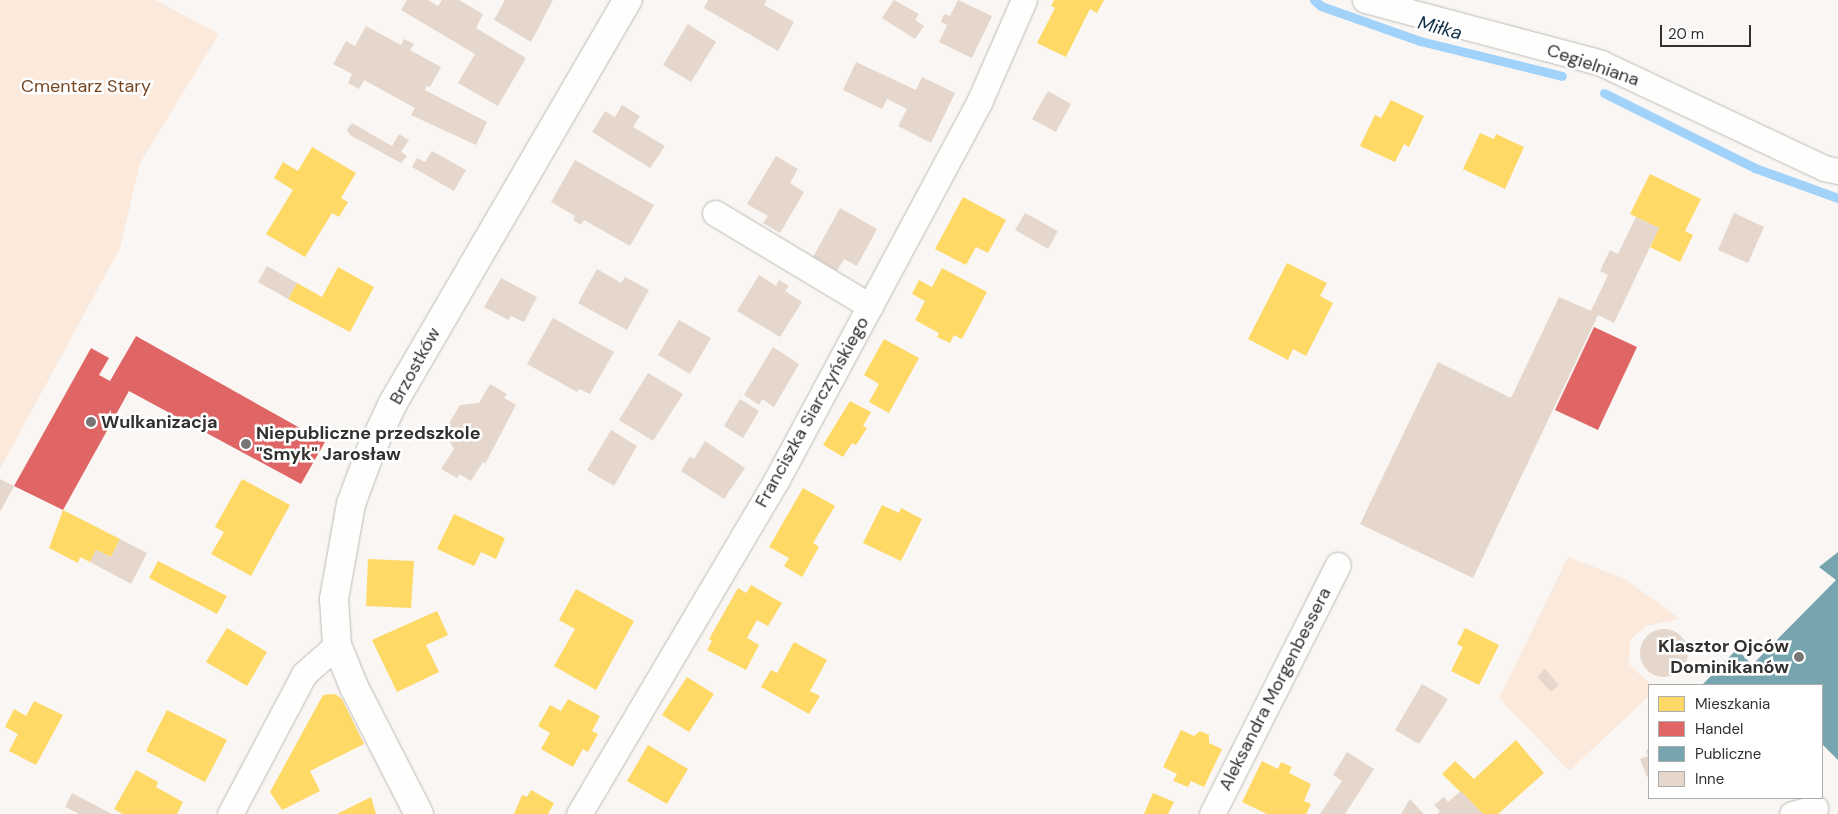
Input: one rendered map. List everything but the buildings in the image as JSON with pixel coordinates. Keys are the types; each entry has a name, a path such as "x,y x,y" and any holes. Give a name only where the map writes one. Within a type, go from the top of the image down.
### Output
{"street":[{"name":"Brzostków","path":"419,814 354,686 337,645 334,608 339,557 351,504 371,450 432,335 628,0"},
{"name":"Franciszka Siarczyńskiego","path":"579,814 776,481 980,100 1024,0"},
{"name":"Cegielniana","path":"1365,0 1615,68 1824,168 1838,171"},
{"path":"715,213 870,306"},
{"name":"Aleksandra Morgenbessera","path":"1212,814 1338,565"},
{"path":"230,814 304,674 337,645"}],"green space":[{"name":"Cmentarz Stary","path":"0,0 155,0 219,34 140,163 120,248 0,469"},
{"path":"1568,557 1625,579 1680,619 1646,626 1630,640 1629,664 1650,684 1648,684 1648,697 1569,771 1499,698"}],"waterway":[{"name":"Miłka","path":"1314,0 1321,6 1420,41 1562,76"},
{"name":"Miłka","path":"1604,93 1755,168 1838,198"}],"place":[{"name":"Wulkanizacja","path":"91,422"},
{"name":"Niepubliczne przedszkole \"Smyk\" Jarosław","path":"246,444"},
{"name":"Klasztor Ojców Dominikanów","path":"1799,657"}]}
